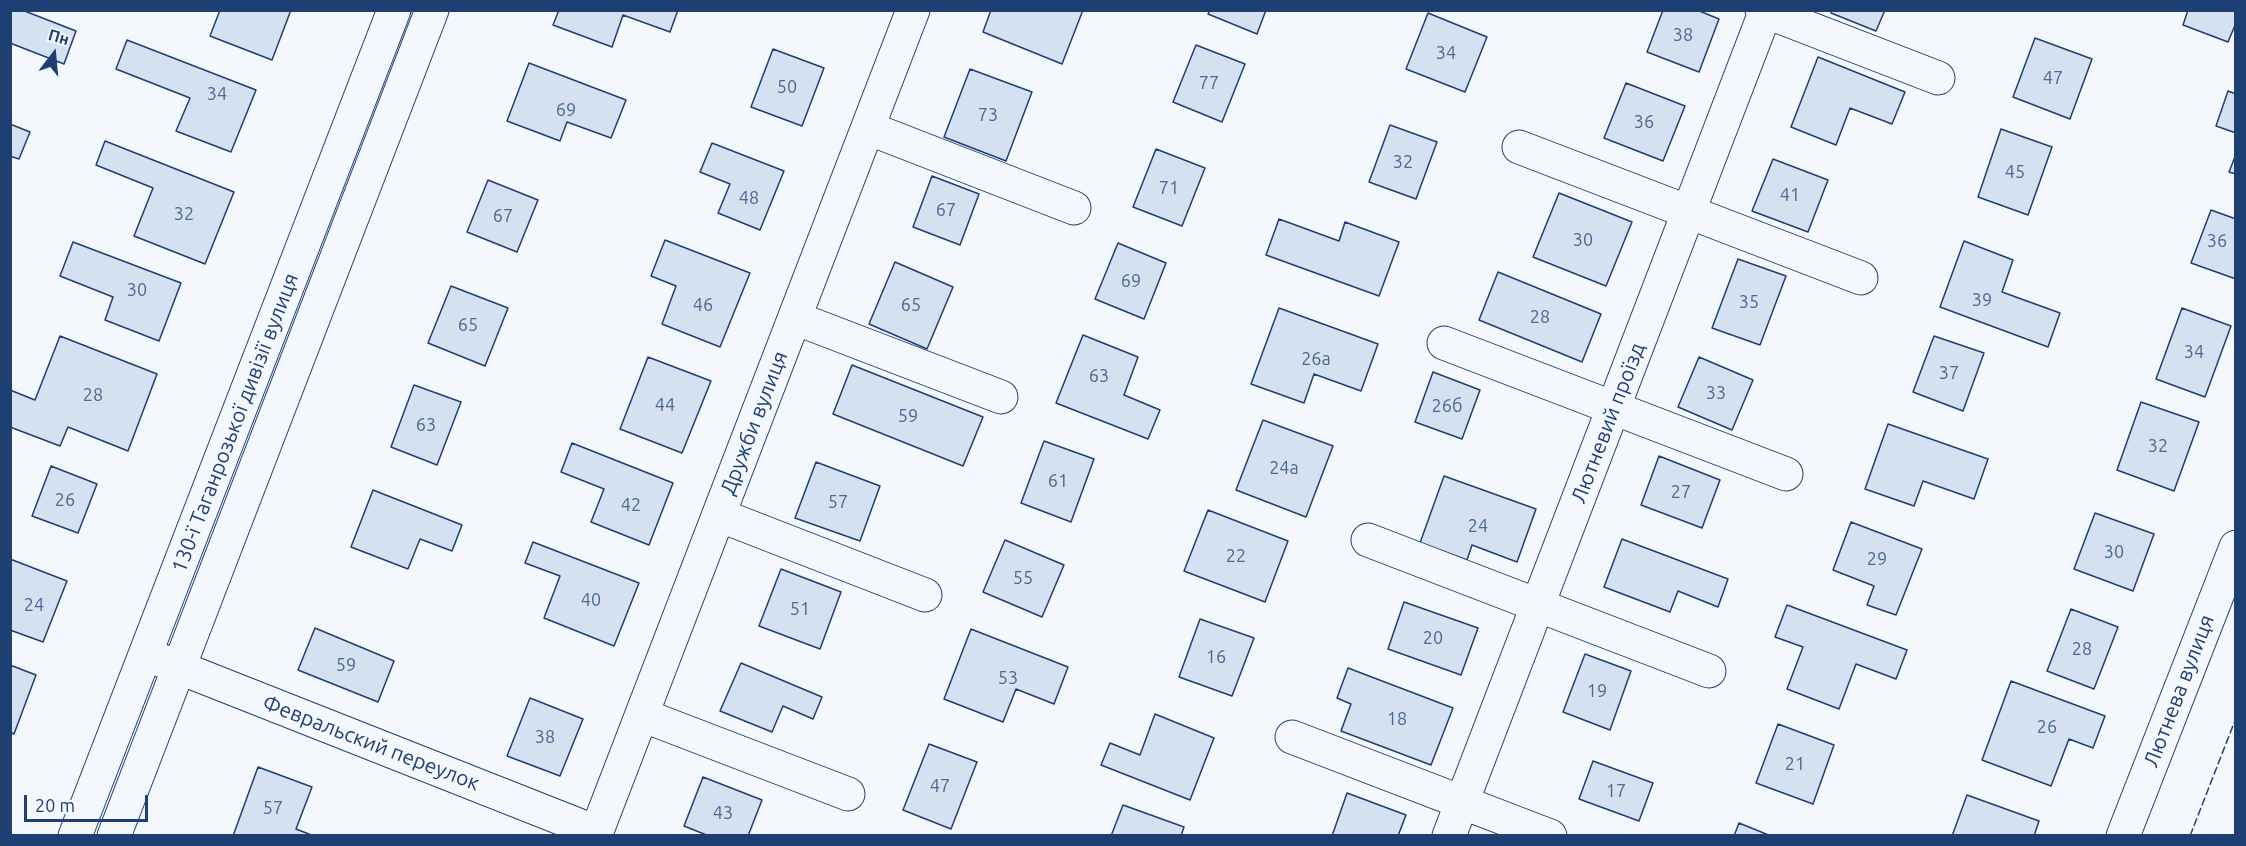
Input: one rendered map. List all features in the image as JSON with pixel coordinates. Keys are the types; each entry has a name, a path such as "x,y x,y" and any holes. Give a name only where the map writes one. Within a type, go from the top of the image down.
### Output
{"street":[{"name":"130-ї Таганрозької дивізії вулиця","path":"75,836 394,10"},
{"name":"130-ї Таганрозької дивізії вулиця","path":"114,836 432,10"},
{"name":"Дружби вулиця","path":"596,834 913,10"},
{"path":"1764,11 1938,78"},
{"name":"Лютневий проїзд","path":"1449,836 1764,11"},
{"path":"868,129 1074,208"},
{"path":"1520,147 1861,278"},
{"path":"795,318 1001,397"},
{"path":"1444,343 1786,474"},
{"path":"719,515 925,595"},
{"path":"1368,540 1709,671"},
{"name":"Лютнева вулиця","path":"2123,836 2235,546"},
{"name":"Февральский переулок","path":"146,654 596,834"},
{"path":"642,715 848,794"},
{"path":"1292,736 1550,836"}],"building":[{"path":"10,10 22,10 76,31 64,64 10,43"},
{"path":"220,10 291,10 272,60 210,36"},
{"path":"559,10 678,10 670,32 623,15 612,47 553,25"},
{"path":"991,10 1083,10 1062,64 983,32"},
{"path":"1210,10 1266,10 1257,34 1208,14"},
{"path":"1663,10 1697,10 1719,19 1699,72 1647,52"},
{"path":"1832,10 1885,10 1876,31 1831,13"},
{"path":"2188,10 2236,10 2236,23 2228,42 2183,25"},
{"path":"1428,13 1487,37 1465,92 1406,69"},
{"path":"2035,38 2092,59 2070,119 2013,97"},
{"path":"127,40 256,90 231,152 176,131 190,98 116,69"},
{"path":"1196,45 1245,64 1222,122 1173,102"},
{"path":"773,49 824,68 802,126 751,107"},
{"path":"1818,57 1905,92 1892,124 1850,108 1836,145 1791,127"},
{"path":"529,63 626,100 611,138 567,122 560,141 507,121"},
{"path":"970,69 1032,92 1006,161 944,137"},
{"path":"1626,83 1685,106 1663,161 1604,138"},
{"path":"2228,91 2236,94 2236,133 2216,126"},
{"path":"10,124 30,132 19,159 10,156"},
{"path":"1390,125 1437,142 1416,199 1369,182"},
{"path":"2001,129 2052,147 2028,215 1978,197"},
{"path":"105,141 234,192 205,264 134,236 153,188 96,165"},
{"path":"712,143 784,171 760,230 718,213 730,184 700,172"},
{"path":"1156,149 1205,168 1182,226 1133,207"},
{"path":"2236,154 2236,174 2229,172"},
{"path":"1773,159 1828,180 1808,232 1752,211"},
{"path":"932,176 979,194 960,245 913,227"},
{"path":"488,180 538,200 517,252 467,232"},
{"path":"1559,193 1632,222 1606,286 1533,257"},
{"path":"2211,210 2236,219 2236,279 2191,263"},
{"path":"1279,219 1339,241 1345,222 1399,242 1379,296 1266,255"},
{"path":"665,240 750,273 720,347 662,324 676,286 651,276"},
{"path":"1964,241 2013,260 2002,292 2060,313 2048,347 1940,307"},
{"path":"73,242 181,283 159,341 105,320 113,297 60,276"},
{"path":"1118,243 1166,263 1144,319 1095,299"},
{"path":"1738,259 1786,276 1760,345 1712,328"},
{"path":"895,262 953,287 927,349 869,324"},
{"path":"1498,272 1601,314 1582,362 1479,320"},
{"path":"451,286 508,308 485,366 428,343"},
{"path":"1279,308 1378,344 1361,391 1314,374 1304,403 1251,384"},
{"path":"2182,308 2231,326 2205,397 2156,379"},
{"path":"1083,335 1138,357 1124,395 1160,410 1148,439 1056,403"},
{"path":"60,336 157,374 128,451 68,427 60,446 10,427 10,390 35,400"},
{"path":"1934,336 1984,353 1963,411 1913,392"},
{"path":"648,357 711,381 682,453 620,429"},
{"path":"1699,357 1753,380 1732,430 1678,407"},
{"path":"852,365 983,417 963,466 833,414"},
{"path":"1433,372 1480,390 1462,439 1415,422"},
{"path":"414,385 461,402 437,465 391,447"},
{"path":"2141,402 2199,422 2174,491 2117,470"},
{"path":"1263,420 1333,446 1306,517 1236,490"},
{"path":"1888,424 1988,459 1974,499 1923,481 1914,506 1865,489"},
{"path":"1044,441 1094,459 1071,522 1021,503"},
{"path":"572,443 673,483 649,545 591,522 604,489 561,472"},
{"path":"1659,456 1720,480 1702,528 1641,505"},
{"path":"816,462 880,486 860,541 795,518"},
{"path":"51,466 97,484 78,533 32,516"},
{"path":"1444,476 1536,509 1517,562 1472,545 1467,560 1420,543"},
{"path":"373,490 462,525 452,551 420,539 408,569 351,547"},
{"path":"1208,510 1288,541 1265,602 1184,571"},
{"path":"2095,513 2154,534 2133,591 2074,569"},
{"path":"1851,522 1922,549 1896,615 1867,605 1874,586 1833,570"},
{"path":"1622,539 1728,579 1718,607 1678,591 1670,612 1604,587"},
{"path":"1005,540 1064,565 1042,617 983,592"},
{"path":"533,542 639,583 614,646 544,618 560,576 525,563"},
{"path":"10,559 67,581 43,642 10,630"},
{"path":"781,569 841,592 820,649 759,626"},
{"path":"1404,602 1478,628 1461,675 1388,649"},
{"path":"1787,605 1907,650 1896,679 1856,664 1839,709 1787,689 1803,647 1775,637"},
{"path":"2071,609 2118,627 2094,689 2047,671"},
{"path":"1200,619 1254,638 1232,696 1179,677"},
{"path":"315,628 394,661 378,702 298,670"},
{"path":"971,629 1068,667 1054,704 1016,689 1003,722 944,699"},
{"path":"1585,654 1631,671 1610,730 1563,712"},
{"path":"741,663 822,697 813,719 783,706 772,732 720,711"},
{"path":"10,665 36,675 14,734 10,732"},
{"path":"1348,668 1453,708 1431,765 1341,731 1351,704 1337,698"},
{"path":"2011,681 2105,716 2093,748 2069,739 2051,786 1982,760"},
{"path":"530,698 583,719 560,776 507,756"},
{"path":"1155,714 1214,738 1190,800 1101,765 1110,743 1140,755"},
{"path":"1778,724 1834,745 1813,804 1756,783"},
{"path":"929,744 977,762 951,829 903,810"},
{"path":"1593,761 1653,783 1639,821 1579,799"},
{"path":"258,767 312,787 296,829 314,836 233,836"},
{"path":"703,777 762,800 748,836 709,836 684,826"},
{"path":"1347,793 1406,815 1398,836 1332,836"},
{"path":"1967,795 2039,821 2034,836 1952,836"},
{"path":"1123,805 1184,827 1181,836 1111,836"},
{"path":"1739,823 1771,836 1734,836"}],"fence":[{"path":"2190,836 2236,718"}]}
